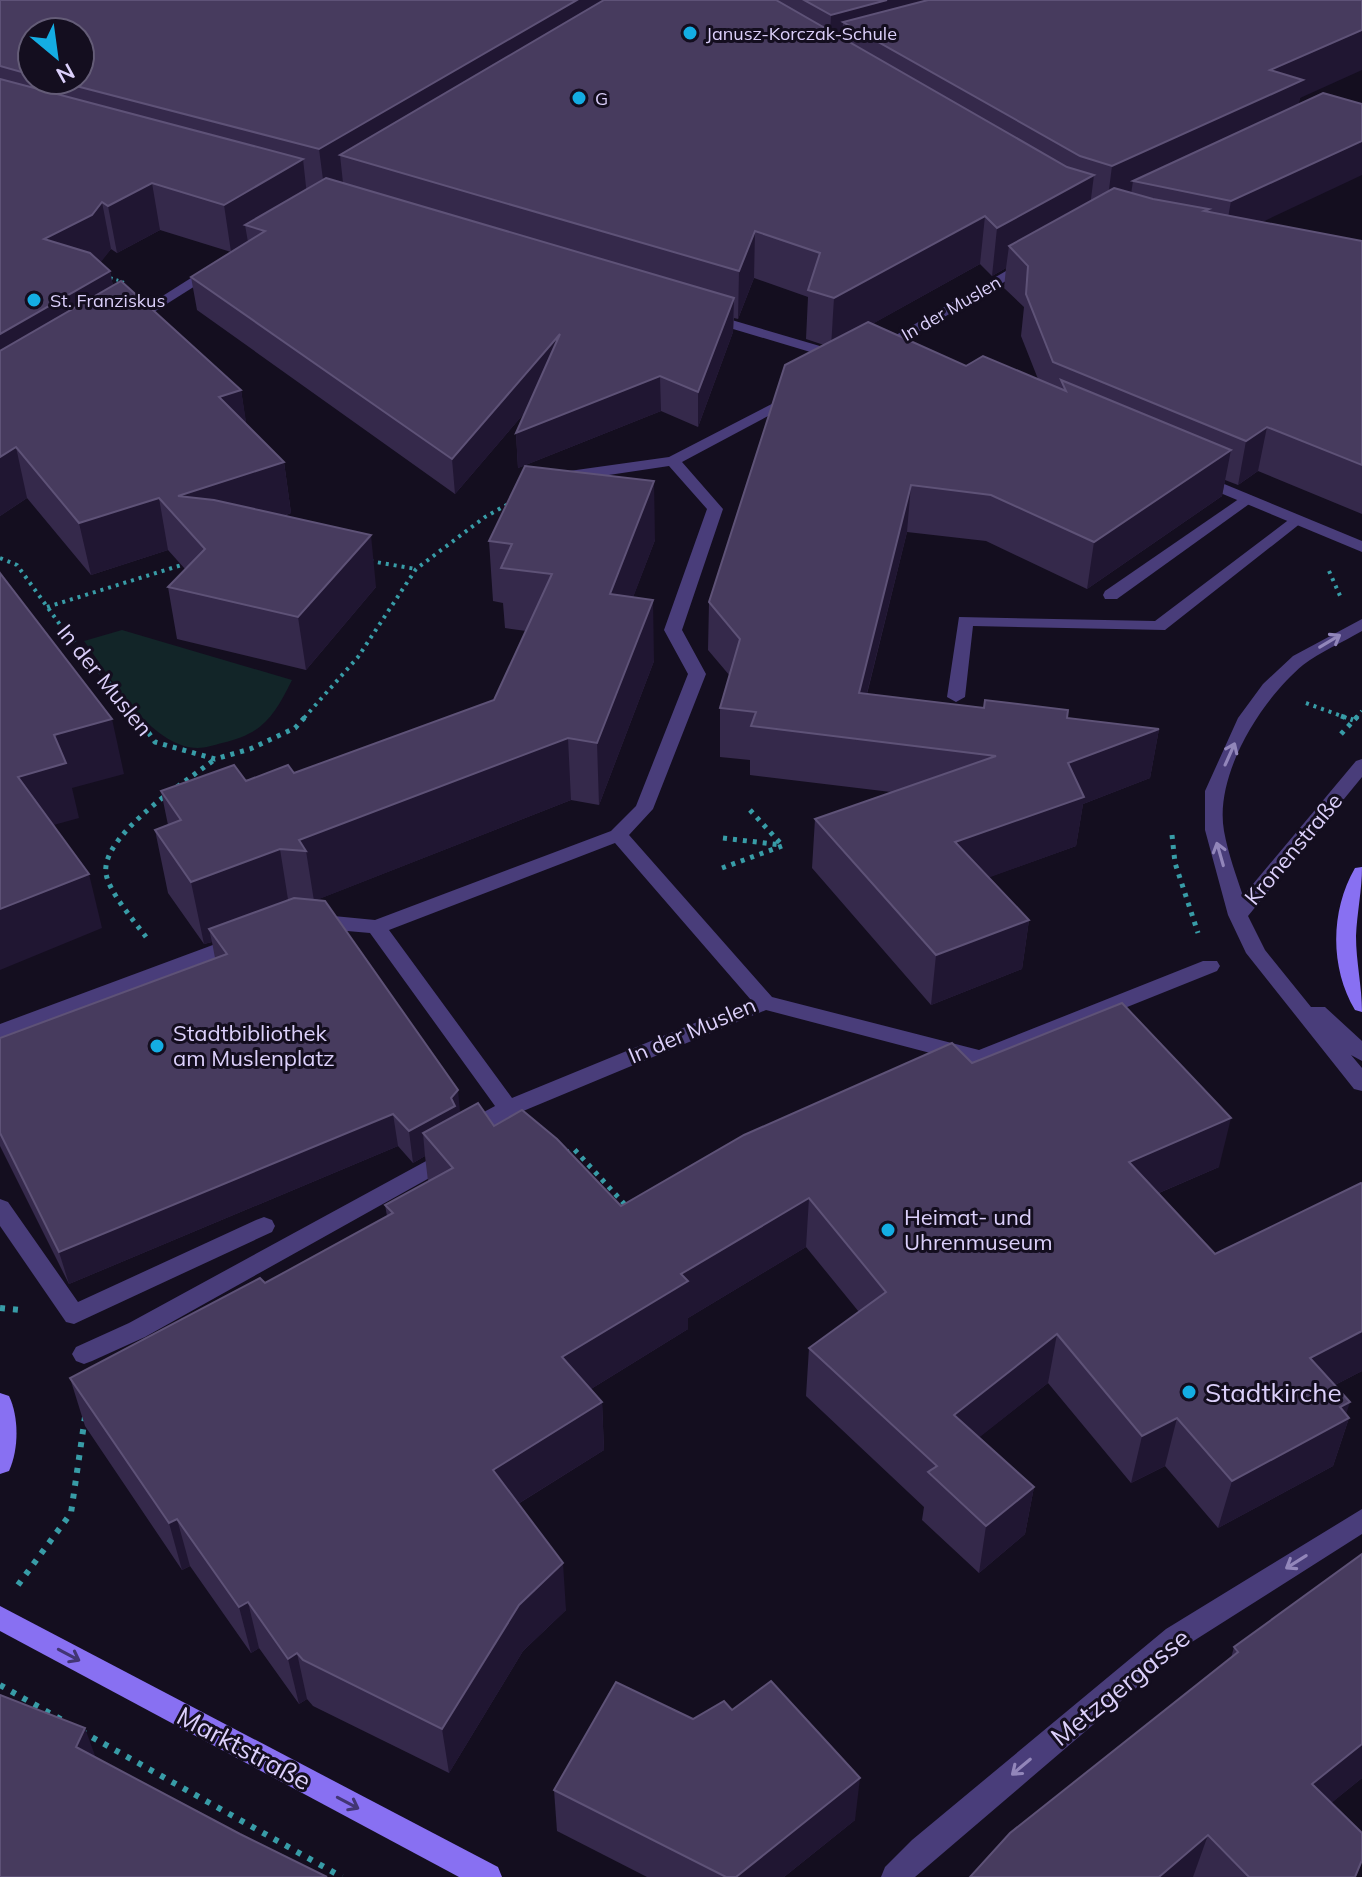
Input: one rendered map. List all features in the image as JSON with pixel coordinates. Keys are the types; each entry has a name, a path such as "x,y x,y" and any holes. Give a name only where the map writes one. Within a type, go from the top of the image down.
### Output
{"main road":[{"path":"1362,873 1344,933 1348,972 1362,1005"},
{"path":"0,1403 5,1415 0,1463"},
{"name":"Marktstraße","path":"0,1618 488,1877"}],"street":[{"name":"In der Muslen","path":"831,376 1044,256"},
{"path":"122,326 231,260"},
{"path":"694,313 862,359"},
{"path":"886,345 911,356"},
{"path":"556,478 673,461 804,390"},
{"path":"298,920 376,927 618,835 644,809 697,674 673,630 715,509 673,461"},
{"path":"1190,475 1362,547"},
{"path":"1111,595 1246,499"},
{"path":"956,697 965,621 1159,626 1295,520"},
{"name":"Kronenstraße","path":"1238,915 1214,830 1214,791 1247,718 1269,688 1299,660 1362,624"},
{"name":"Kronenstraße","path":"1238,915 1362,765"},
{"name":"In der Muslen","path":"468,1132 508,1108 765,1002 618,835"},
{"path":"1238,915 1256,953 1362,1083"},
{"path":"376,927 508,1108"},
{"path":"0,1032 254,937"},
{"path":"1256,953 1362,1053"},
{"path":"952,1070 1210,966"},
{"path":"765,1002 980,1058"},
{"name":"In der Muslen","path":"84,1354 137,1330 475,1142 508,1108"},
{"path":"0,1208 74,1315 264,1226"},
{"path":"325,1225 337,1247"},
{"name":"Metzgergasse","path":"895,1877 922,1850 1175,1638 1362,1520"}],"path":[{"path":"93,272 133,285"},
{"path":"166,969 106,873 108,853 149,807 215,759 250,749 295,728 358,657 416,569 485,517 556,478"},
{"name":"In der Muslen","path":"0,558 17,565 47,607 145,725 155,742 215,759"},
{"path":"356,559 416,569"},
{"name":"In der Muslen","path":"47,607 193,562"},
{"path":"1346,729 1360,713"},
{"path":"750,810 782,846"},
{"path":"723,838 782,846"},
{"path":"722,868 782,846"},
{"path":"1175,863 1200,938"},
{"path":"553,1160 574,1149 629,1210"},
{"path":"13,1591 71,1513 85,1413 84,1354"},
{"path":"0,1685 342,1877"}],"green space":[{"path":"122,630 292,680 273,713 257,729 204,748 181,745 164,736 133,707 84,641"}],"building":[{"path":"0,0 577,0 319,149 96,91 96,16 16,16 16,70 0,66"},
{"path":"604,0 776,0 1067,167 1094,175 997,228 985,216 834,298 808,290 820,253 755,231 739,271 340,155"},
{"path":"804,0 887,0 831,15"},
{"path":"928,0 1362,0 1362,30 1270,70 1303,80 1112,166 1080,156 843,22"},
{"path":"0,79 16,83 16,96 64,96 303,159 224,205 152,183 108,206 102,202 92,215 44,239 90,253 110,271 0,334"},
{"path":"1323,93 1362,104 1362,141 1231,201 1133,181"},
{"path":"326,178 734,298 698,392 660,376 516,433 560,334 452,459 191,277 265,231 245,225"},
{"path":"1114,188 1209,209 1204,211 1362,241 1362,465 1267,427 1246,441 1053,362 1026,294 1028,266 1009,246"},
{"path":"121,281 241,390 219,397 284,462 178,496 214,500 371,535 298,617 168,587 205,549 159,498 79,523 16,447 0,457 0,351"},
{"path":"868,322 966,366 983,356 1066,391 1061,380 1231,450 1094,542 991,495 911,485 859,693 984,708 985,700 1068,710 1067,718 1159,729 1068,763 1084,797 955,842 1029,920 936,955 815,819 996,756 751,726 756,712 720,708 740,639 709,602 785,365"},
{"path":"525,466 654,481 610,594 653,600 597,743 568,738 299,840 306,851 280,849 191,882 155,830 181,820 161,791 234,765 246,781 288,765 294,773 494,700 552,574 501,568 512,544 489,541"},
{"path":"0,573 112,719 54,735 66,763 18,777 89,874 0,909"},
{"path":"294,898 325,901 458,1090 451,1098 455,1106 409,1131 393,1114 59,1252 0,1133 0,1038 227,954 209,929"},
{"path":"1122,1003 1231,1118 1129,1162 1215,1254 1362,1184 1362,1331 1310,1358 1350,1402 1340,1407 1349,1418 1232,1481 1177,1418 1142,1436 1057,1334 954,1415 1034,1487 986,1526 928,1472 937,1466 809,1348 886,1292 809,1198 681,1274 688,1281 562,1357 602,1402 493,1470 563,1563 519,1605 442,1729 303,1660 297,1653 288,1659 248,1602 239,1607 177,1519 169,1523 70,1378 260,1278 265,1283 393,1213 385,1205 453,1168 423,1133 478,1103 494,1126 522,1110 557,1139 621,1206 744,1135 952,1043 972,1063"},
{"path":"1362,1554 1362,1744 1312,1784 1362,1833 1362,1860 1355,1877 1249,1877 1208,1835 1159,1877 970,1877 1010,1833 1238,1652 1234,1647"},
{"path":"771,1681 860,1778 736,1877 726,1877 554,1790 616,1682 693,1719 724,1701 732,1710"},
{"path":"0,1695 85,1728 76,1747 327,1877 0,1877"}],"place":[{"name":"Janusz-Korczak-Schule","path":"690,33"},
{"name":"G","path":"579,98"},
{"name":"St. Franziskus","path":"34,300"},
{"name":"Stadtbibliothek am Muslenplatz","path":"157,1046"},
{"name":"Heimat- und Uhrenmuseum","path":"888,1230"},
{"name":"Stadtkirche","path":"1189,1392"}]}
